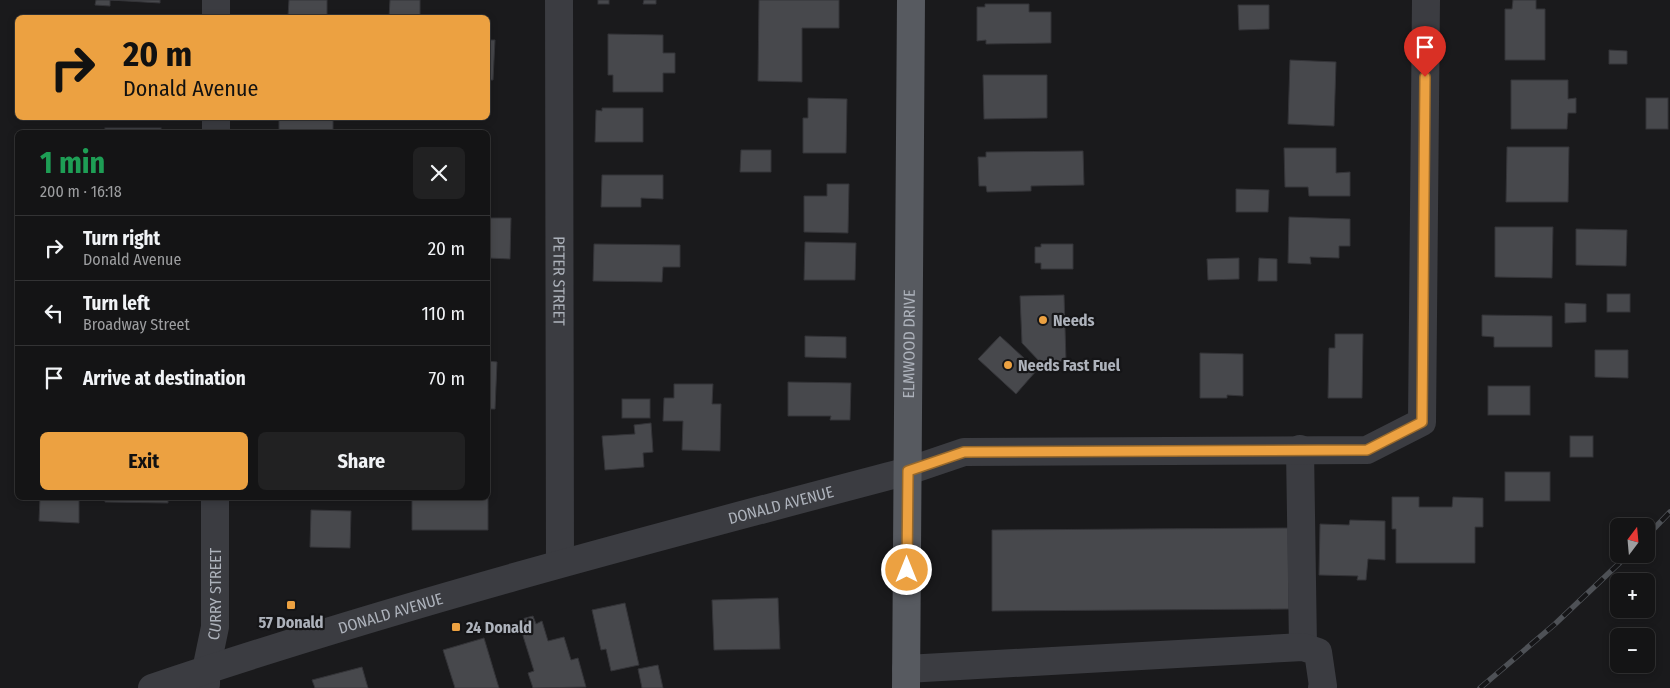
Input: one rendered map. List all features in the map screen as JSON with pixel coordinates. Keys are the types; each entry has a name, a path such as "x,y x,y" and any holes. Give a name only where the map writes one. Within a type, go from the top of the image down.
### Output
{"main road":[{"name":"ELMWOOD DRIVE","path":"906,679 910,0"}],"street":[{"path":"216,0 216,15"},
{"name":"PETER STREET","path":"559,0 560,563"},
{"name":"DONALD AVENUE","path":"152,688 206,679 258,652 560,563 908,471 964,452 1367,450 1422,422 1426,0"},
{"path":"1300,450 1303,647"},
{"name":"CURRY STREET","path":"206,679 215,627 215,500"},
{"path":"906,679 1303,647 1318,652 1322,688"}],"building":[{"path":"96,0 110,0 110,6 95,5"},
{"path":"110,0 160,0 160,3"},
{"path":"289,0 327,0 327,15 288,15"},
{"path":"390,0 420,0 420,15 389,15"},
{"path":"598,0 609,0 609,4 598,4"},
{"path":"644,0 656,0 656,4 643,4"},
{"path":"759,0 839,0 839,28 802,28 802,82 758,81"},
{"path":"1513,0 1536,0 1536,9 1545,9 1545,60 1505,60 1505,9 1512,9"},
{"path":"985,4 1029,4 1029,12 1051,12 1051,43 986,44 986,40 977,41 977,7 985,7"},
{"path":"1238,5 1269,5 1269,29 1239,30"},
{"path":"608,34 663,35 663,53 675,53 675,73 663,73 663,92 613,92 613,75 608,75"},
{"path":"490,40 495,40 493,80 490,80"},
{"path":"1609,50 1627,51 1627,64 1609,64"},
{"path":"1290,60 1336,62 1334,126 1288,124"},
{"path":"983,75 1047,75 1047,118 984,119"},
{"path":"1511,80 1568,80 1568,99 1576,98 1576,113 1568,113 1567,129 1511,129"},
{"path":"808,98 847,99 846,153 803,153 803,118 808,118"},
{"path":"1646,98 1668,98 1668,129 1646,129"},
{"path":"602,108 643,108 643,142 595,142 596,110 602,111"},
{"path":"279,120 333,120 333,130 279,130"},
{"path":"105,128 161,128 161,130 105,130"},
{"path":"1507,147 1569,147 1568,202 1506,202"},
{"path":"1284,148 1336,148 1336,173 1350,172 1350,196 1309,196 1308,187 1285,187"},
{"path":"741,150 771,150 771,172 740,172"},
{"path":"1083,151 1084,185 1031,186 1031,191 987,192 986,186 979,186 978,157 986,157 986,152"},
{"path":"602,175 663,175 663,199 641,198 641,207 601,207"},
{"path":"827,184 849,184 848,233 804,232 804,196 827,196"},
{"path":"1236,189 1269,190 1268,212 1236,212"},
{"path":"1289,217 1350,219 1350,246 1339,246 1339,258 1310,257 1311,264 1288,263"},
{"path":"490,218 511,218 510,259 490,258"},
{"path":"1495,227 1553,227 1552,278 1495,277"},
{"path":"1576,229 1627,230 1626,266 1576,265"},
{"path":"805,242 856,243 855,280 804,280"},
{"path":"594,244 680,245 680,267 663,267 662,282 593,281"},
{"path":"1041,244 1073,244 1073,269 1041,269 1041,263 1035,263 1035,247 1041,247"},
{"path":"1239,258 1239,279 1208,280 1207,259"},
{"path":"1259,258 1277,259 1277,281 1258,281"},
{"path":"1607,294 1630,294 1630,312 1607,312"},
{"name":"Needs","path":"1064,295 1066,361 1040,362 1022,343 1020,296"},
{"path":"1565,303 1586,304 1586,322 1565,323"},
{"path":"1482,315 1552,316 1552,347 1494,347 1494,337 1482,336"},
{"path":"1335,334 1363,334 1362,398 1328,398 1329,348 1335,348"},
{"path":"805,336 846,337 846,358 805,357"},
{"name":"Needs Fast Fuel","path":"1000,336 1037,370 1016,394 978,359"},
{"path":"1595,350 1628,350 1628,378 1595,377"},
{"path":"1200,353 1243,354 1243,396 1227,395 1227,398 1200,398"},
{"path":"490,361 497,362 495,409 490,409"},
{"path":"788,382 851,383 850,420 830,420 831,416 788,416"},
{"path":"674,384 713,384 712,404 721,404 720,451 682,450 683,421 663,421 664,398 674,398"},
{"path":"1488,386 1530,386 1530,415 1488,415"},
{"path":"622,399 650,399 650,418 622,418"},
{"path":"651,423 653,452 643,453 644,467 605,470 602,436 635,434 634,425"},
{"path":"1570,436 1593,436 1593,457 1570,457"},
{"path":"1505,472 1550,472 1550,501 1505,501"},
{"path":"1392,497 1419,497 1419,507 1452,507 1453,497 1483,498 1483,527 1475,527 1475,563 1396,563 1396,529 1392,529"},
{"path":"40,500 79,500 79,523 39,521"},
{"path":"105,500 168,500 168,503 105,502"},
{"path":"412,500 488,500 488,530 412,530"},
{"path":"311,510 351,511 350,548 310,547"},
{"path":"1350,520 1385,521 1385,560 1368,559 1366,580 1357,580 1358,576 1319,575 1320,524 1349,525"},
{"path":"1288,528 1289,609 992,611 992,530"},
{"path":"778,598 780,649 714,650 712,600"},
{"path":"625,603 639,665 611,671 606,649 601,650 592,610"},
{"path":"533,616 536,624 542,621 548,641 564,637 571,660 578,658 586,687 533,688 528,673 534,671 518,620"},
{"path":"484,638 499,688 455,688 443,650"},
{"path":"658,665 663,688 642,688 638,669"},
{"path":"362,667 368,688 315,688 312,680"}],"railway":[{"path":"1655,528 1670,512"},
{"path":"1480,688 1555,624 1619,563"}],"place":[{"name":"Needs","path":"1043,320"},
{"name":"Needs Fast Fuel","path":"1008,365"},
{"name":"57 Donald","path":"291,605"},
{"name":"24 Donald","path":"456,627"}],"route":[{"path":"907,570 908,471 964,452 1367,450 1422,422 1425,77"}]}
